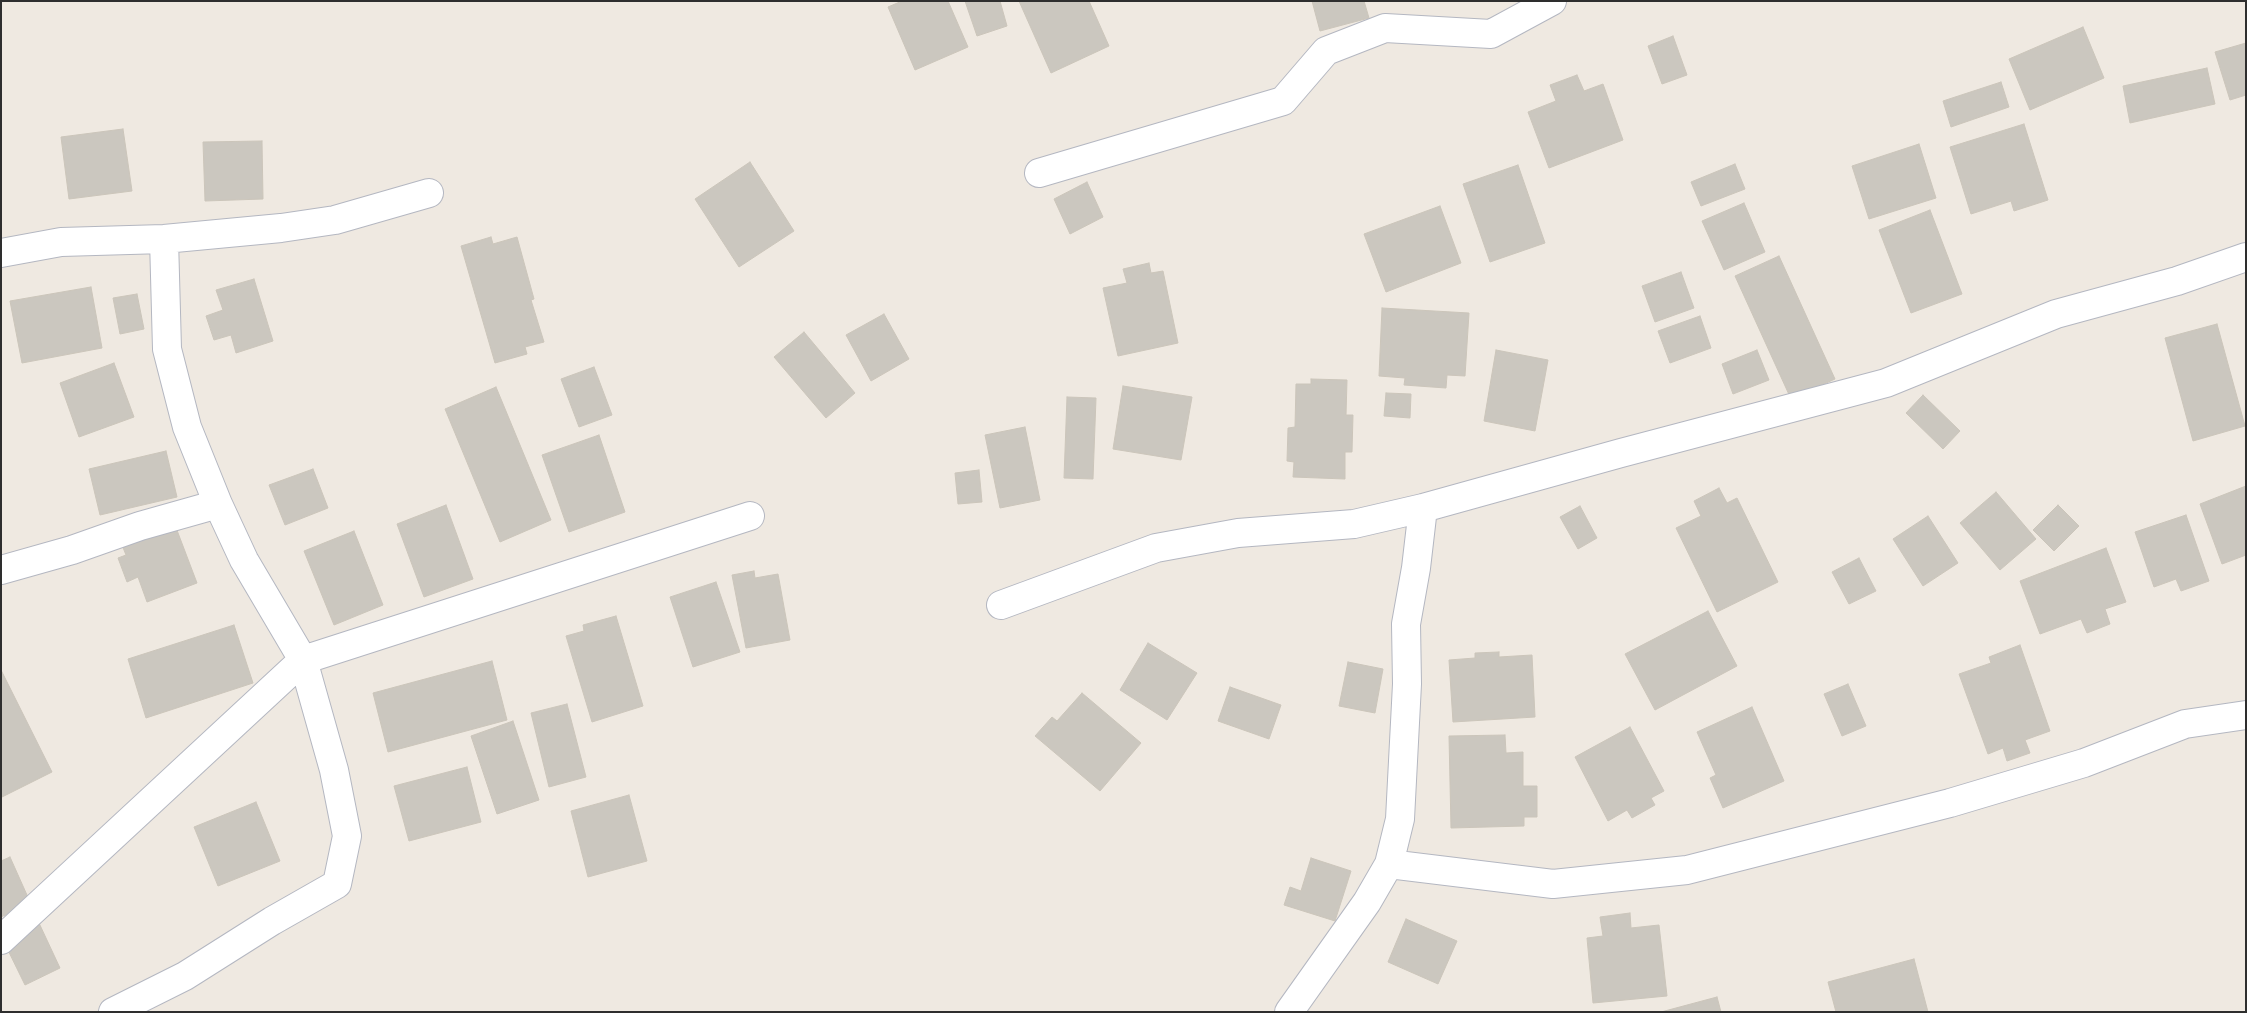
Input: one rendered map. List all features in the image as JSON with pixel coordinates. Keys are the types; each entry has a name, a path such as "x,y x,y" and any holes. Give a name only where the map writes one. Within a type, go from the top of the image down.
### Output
{"street":[{"path":"1039,173 1283,101 1326,51 1385,28 1491,34 1552,1"},
{"path":"1,253 61,242 164,239 281,228 335,220 429,194"},
{"path":"113,1012 184,976 272,921 337,884 347,836 334,770 303,660 244,560 218,504 187,427 167,349 164,239"},
{"path":"1001,605 1156,548 1238,533 1354,524 1423,508 1886,383 2056,314 2177,281 2246,257"},
{"path":"1,570 72,550 140,526 218,504"},
{"path":"1289,1012 1368,902 1389,864 1400,819 1407,684 1406,624 1416,568 1423,508"},
{"path":"1,940 303,660 750,516"},
{"path":"1389,864 1553,884 1687,870 1958,800 2084,763 2185,724 2246,715"}],"building":[{"path":"902,1 948,1 968,47 915,70 888,7"},
{"path":"965,1 1000,1 1007,26 977,36"},
{"path":"1019,1 1089,1 1109,46 1051,73"},
{"path":"1312,1 1364,1 1369,18 1320,31"},
{"path":"2083,27 2104,78 2030,110 2009,59"},
{"path":"1673,36 1687,75 1662,84 1648,46"},
{"path":"2246,43 2246,95 2230,100 2215,52"},
{"path":"2207,68 2215,104 2130,123 2123,86"},
{"path":"1577,75 1584,91 1603,84 1623,140 1549,168 1528,112 1556,101 1550,85"},
{"path":"2001,82 2009,107 1951,127 1943,101"},
{"path":"2024,124 2048,200 2014,211 2011,201 1971,214 1950,147"},
{"path":"123,129 132,191 69,199 61,137"},
{"path":"262,141 263,199 205,201 203,142"},
{"path":"1919,144 1936,198 1869,219 1852,166"},
{"path":"750,162 794,231 739,267 695,199"},
{"path":"1735,164 1745,189 1701,206 1691,182"},
{"path":"1518,165 1545,243 1490,262 1463,184"},
{"path":"1087,182 1103,217 1070,234 1054,199"},
{"path":"1744,203 1765,252 1724,270 1702,221"},
{"path":"1440,206 1461,263 1386,292 1364,234"},
{"path":"1930,210 1962,294 1911,313 1879,230"},
{"path":"491,237 493,244 517,237 534,299 531,300 544,342 525,347 527,354 495,363 461,246"},
{"path":"1779,256 1835,379 1791,399 1735,276"},
{"path":"1149,263 1151,273 1163,271 1178,343 1118,356 1103,288 1127,283 1123,269"},
{"path":"1681,272 1694,308 1655,322 1642,286"},
{"path":"254,279 273,341 236,353 231,335 214,340 206,316 223,310 216,290"},
{"path":"91,287 102,348 22,363 10,301"},
{"path":"137,294 144,329 120,334 113,298"},
{"path":"1382,308 1469,313 1465,376 1447,375 1446,388 1404,385 1405,378 1379,376"},
{"path":"884,314 909,359 871,381 846,335"},
{"path":"1700,316 1711,348 1670,363 1658,331"},
{"path":"2217,324 2245,426 2193,441 2165,338"},
{"path":"804,332 855,393 826,418 774,357"},
{"path":"1496,350 1548,360 1535,431 1484,421"},
{"path":"1757,350 1769,380 1733,394 1722,364"},
{"path":"114,363 134,417 79,437 60,383"},
{"path":"594,367 612,415 579,427 561,379"},
{"path":"1311,379 1347,380 1346,415 1353,415 1352,452 1345,452 1345,479 1293,477 1294,462 1287,461 1288,428 1295,427 1296,384 1311,384"},
{"path":"1123,386 1192,397 1181,460 1113,449"},
{"path":"496,387 551,520 500,542 445,409"},
{"path":"1386,393 1411,394 1410,418 1384,416"},
{"path":"1923,395 1960,431 1943,449 1906,413"},
{"path":"1067,397 1096,398 1093,479 1064,478"},
{"path":"1025,427 1040,500 1000,508 985,435"},
{"path":"599,435 625,512 569,532 542,455"},
{"path":"166,451 177,497 100,515 89,469"},
{"path":"313,469 328,508 285,525 269,485"},
{"path":"979,470 982,502 958,504 955,473"},
{"path":"2246,486 2246,555 2222,564 2200,504"},
{"path":"1719,488 1727,503 1737,498 1778,582 1717,612 1676,528 1701,516 1694,501"},
{"path":"1996,492 2036,539 2000,570 1960,523"},
{"path":"446,505 473,579 424,597 397,524"},
{"path":"2058,505 2079,526 2054,551 2033,530"},
{"path":"1580,506 1597,538 1578,549 1560,517"},
{"path":"2186,515 2209,581 2181,591 2176,579 2154,587 2135,532"},
{"path":"1928,516 1958,563 1923,586 1893,539"},
{"path":"175,525 197,583 147,602 138,577 127,582 118,558 126,555 122,545"},
{"path":"354,531 383,605 334,625 304,551"},
{"path":"2106,548 2126,602 2105,609 2110,624 2087,633 2081,619 2040,634 2020,581"},
{"path":"1859,558 1876,591 1849,604 1832,572"},
{"path":"754,571 755,578 778,574 790,640 746,648 732,575"},
{"path":"716,582 740,652 693,667 670,597"},
{"path":"1708,611 1737,666 1655,710 1625,654"},
{"path":"616,616 643,706 592,722 566,636 584,631 583,625"},
{"path":"234,625 253,683 146,718 128,659"},
{"path":"1148,643 1197,673 1167,720 1120,690"},
{"path":"2020,645 2050,731 2025,740 2030,753 2007,761 2003,748 1988,754 1959,674 1991,663 1989,657"},
{"path":"1499,652 1499,657 1532,655 1535,717 1453,722 1449,660 1475,658 1475,653"},
{"path":"492,661 507,720 388,752 373,693"},
{"path":"1348,662 1383,669 1375,713 1339,706"},
{"path":"1,670 52,772 2,797 1,795"},
{"path":"1848,684 1866,726 1842,736 1824,694"},
{"path":"1230,687 1281,705 1269,739 1218,721"},
{"path":"1082,693 1141,743 1100,791 1035,736 1052,717 1057,721"},
{"path":"567,704 586,777 549,787 531,713"},
{"path":"1752,707 1784,781 1723,808 1710,778 1716,775 1697,732"},
{"path":"513,721 539,800 497,814 471,736"},
{"path":"1630,727 1664,791 1651,798 1655,805 1632,818 1627,810 1608,821 1575,757"},
{"path":"1505,735 1506,753 1523,752 1523,786 1537,786 1537,817 1524,817 1524,826 1451,828 1449,736"},
{"path":"467,767 481,822 409,841 394,786"},
{"path":"629,795 647,861 588,877 571,811"},
{"path":"256,802 280,861 218,886 194,827"},
{"path":"10,857 31,904 1,917 1,861"},
{"path":"1311,858 1351,871 1335,921 1284,905 1290,887 1301,891"},
{"path":"1630,913 1631,928 1659,925 1667,996 1593,1003 1587,938 1603,936 1600,917"},
{"path":"1406,919 1457,941 1438,984 1388,962"},
{"path":"39,923 60,968 25,985 3,940"},
{"path":"1914,959 1928,1012 1836,1012 1828,982"},
{"path":"1717,997 1721,1012 1661,1012"}]}
